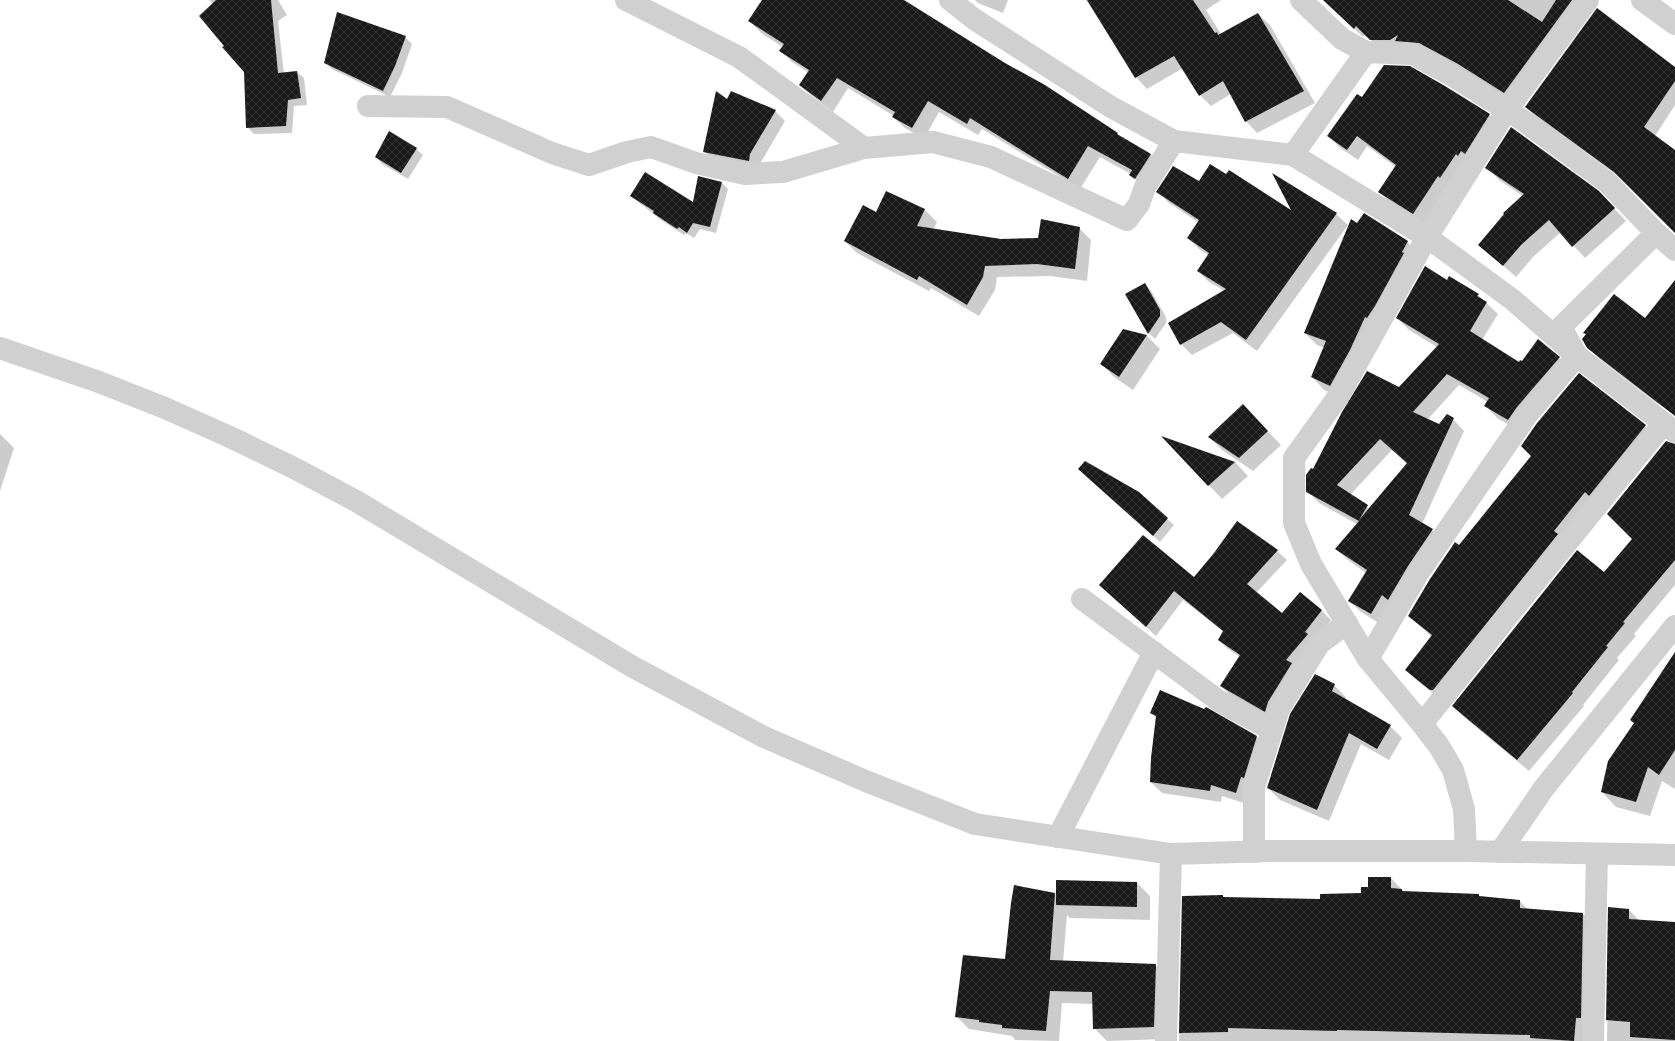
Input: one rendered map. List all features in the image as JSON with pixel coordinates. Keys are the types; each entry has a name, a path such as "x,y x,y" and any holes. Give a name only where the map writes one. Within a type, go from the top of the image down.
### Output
{"street":[{"path":"626,0 740,57 864,148"},
{"path":"950,0 974,19 1111,107 1174,141 1293,155 1427,237 1513,300 1577,356 1670,428 1519,602 1422,724"},
{"path":"1301,0 1342,40 1366,52 1413,54 1451,75 1524,121 1607,182 1656,233 1675,250"},
{"path":"1466,851 1464,809 1453,770 1439,746 1368,659 1311,564 1294,523 1294,458 1340,394 1427,237 1507,110 1588,0"},
{"path":"1642,0 1675,24"},
{"path":"1293,155 1366,52"},
{"path":"368,106 447,107 552,153 589,165 627,152 651,147 696,163 745,174 783,172 864,148 933,142 991,157 1127,220 1139,204 1145,187 1174,141"},
{"path":"1577,356 1561,327 1656,233"},
{"path":"0,348 99,382 230,436 356,501 633,667 764,737 868,782 975,824 1170,854 1466,851 1675,855"},
{"path":"1368,659 1419,572 1473,493 1527,415 1577,356"},
{"path":"1082,599 1219,701 1272,730"},
{"path":"1254,852 1254,787 1279,709 1319,644 1347,623"},
{"path":"1500,852 1544,788 1675,626"},
{"path":"1058,837 1154,652"},
{"path":"1166,1041 1170,854"},
{"path":"1593,1041 1597,854"}],"building":[{"path":"216,0 271,0 278,73 297,71 301,98 288,100 286,126 246,128 244,72 222,47 224,46 199,16"},
{"path":"762,0 904,0 1005,63 1045,85 1118,133 1117,134 1151,154 1135,179 1129,175 1132,170 1088,146 1068,179 970,118 967,124 928,101 912,128 892,117 895,112 837,78 821,101 799,85 809,70 779,51 784,44 748,21"},
{"path":"1087,0 1193,0 1215,33 1217,32 1218,35 1258,13 1304,91 1245,122 1223,81 1199,96 1174,56 1135,78"},
{"path":"1323,0 1508,0 1542,22 1556,0 1572,0 1504,93 1458,64 1419,43 1395,41 1398,35 1390,40 1370,40 1356,26 1354,29"},
{"path":"1597,8 1675,67 1675,81 1644,127 1675,150 1675,233 1614,172 1525,107"},
{"path":"337,12 406,36 395,66 383,91 324,63"},
{"path":"1384,65 1410,66 1490,114 1465,154 1461,151 1458,156 1456,154 1440,178 1438,176 1413,214 1378,192 1396,165 1357,136 1347,150 1327,136 1357,94 1362,97"},
{"path":"716,91 727,99 731,91 776,110 750,154 749,161 703,152"},
{"path":"1511,127 1599,191 1615,208 1572,247 1549,220 1521,245 1503,266 1478,245 1504,214 1503,213 1524,194 1485,168"},
{"path":"389,131 417,148 401,173 375,157"},
{"path":"1210,164 1226,174 1229,170 1291,210 1272,173 1337,213 1246,340 1221,322 1180,345 1168,323 1226,289 1197,271 1209,253 1187,238 1199,220 1156,192 1173,166 1199,181"},
{"path":"645,172 693,202 698,176 722,182 710,227 693,223 687,233 679,227 677,229 653,213 654,211 630,196"},
{"path":"886,191 925,209 917,226 1001,239 1038,238 1041,219 1080,227 1075,269 1037,264 985,266 983,277 967,305 919,276 917,280 844,241 863,205 876,212"},
{"path":"1364,213 1408,241 1402,252 1404,253 1375,306 1367,318 1365,317 1350,350 1330,386 1311,377 1326,341 1304,333 1351,219 1357,223"},
{"path":"1425,266 1447,280 1449,276 1479,294 1477,296 1487,302 1470,331 1519,362 1520,360 1522,361 1538,339 1560,357 1517,407 1508,420 1484,406 1489,398 1447,374 1413,412 1439,424 1447,414 1454,418 1409,515 1433,529 1408,566 1388,600 1382,595 1371,614 1348,601 1367,570 1335,549 1359,521 1306,492 1306,475 1311,468 1313,469 1342,412 1367,371 1399,387 1439,344 1396,318","holes":["1380,439 1407,463 1359,520 1368,505 1337,485"]},
{"path":"1675,280 1675,416 1587,348 1582,339 1586,334 1583,333 1614,294 1645,318"},
{"path":"1145,283 1160,310 1160,316 1148,334 1125,294"},
{"path":"1123,329 1147,335 1119,377 1100,364"},
{"path":"1579,373 1646,425 1589,496 1585,492 1554,531 1558,534 1433,690 1430,690 1405,670 1432,635 1408,616 1430,579 1455,542 1459,545 1531,456 1521,446 1537,423"},
{"path":"1243,404 1268,431 1239,458 1208,437"},
{"path":"1161,436 1235,462 1208,486"},
{"path":"1666,441 1675,444 1675,560 1623,622 1625,623 1606,646 1608,647 1572,692 1573,693 1517,760 1452,706 1577,550 1604,572 1632,539 1607,514"},
{"path":"1085,461 1139,492 1168,518 1153,536 1078,469"},
{"path":"1237,521 1278,550 1247,584 1282,613 1300,592 1322,610 1305,632 1308,634 1286,660 1292,663 1268,702 1265,712 1220,686 1240,655 1218,640 1223,631 1174,591 1146,627 1099,585 1143,535 1194,577 1214,553"},
{"path":"1675,652 1675,750 1659,775 1648,767 1636,802 1601,792 1608,761 1634,723 1630,720"},
{"path":"1315,674 1335,684 1332,691 1391,725 1377,749 1349,733 1317,810 1267,788 1290,714"},
{"path":"1160,690 1204,709 1206,707 1257,736 1244,778 1241,777 1236,793 1211,785 1210,791 1150,782 1156,716 1150,713"},
{"path":"1368,877 1391,877 1391,888 1402,889 1402,891 1479,894 1479,896 1520,900 1520,908 1583,913 1581,1018 1576,1018 1574,1041 1530,1038 1530,1035 1337,1030 1228,1028 1228,1032 1179,1033 1182,896 1223,895 1223,897 1320,899 1320,894 1361,893 1361,887 1368,887"},
{"path":"1056,880 1137,882 1137,907 1056,905"},
{"path":"1014,885 1055,893 1050,960 1156,964 1154,1027 1093,1029 1092,992 1050,991 1046,1031 1002,1028 1002,1025 955,1017 963,955 1005,959"},
{"path":"1608,907 1629,909 1629,919 1675,922 1675,1040 1630,1037 1630,1022 1606,1020"}]}
